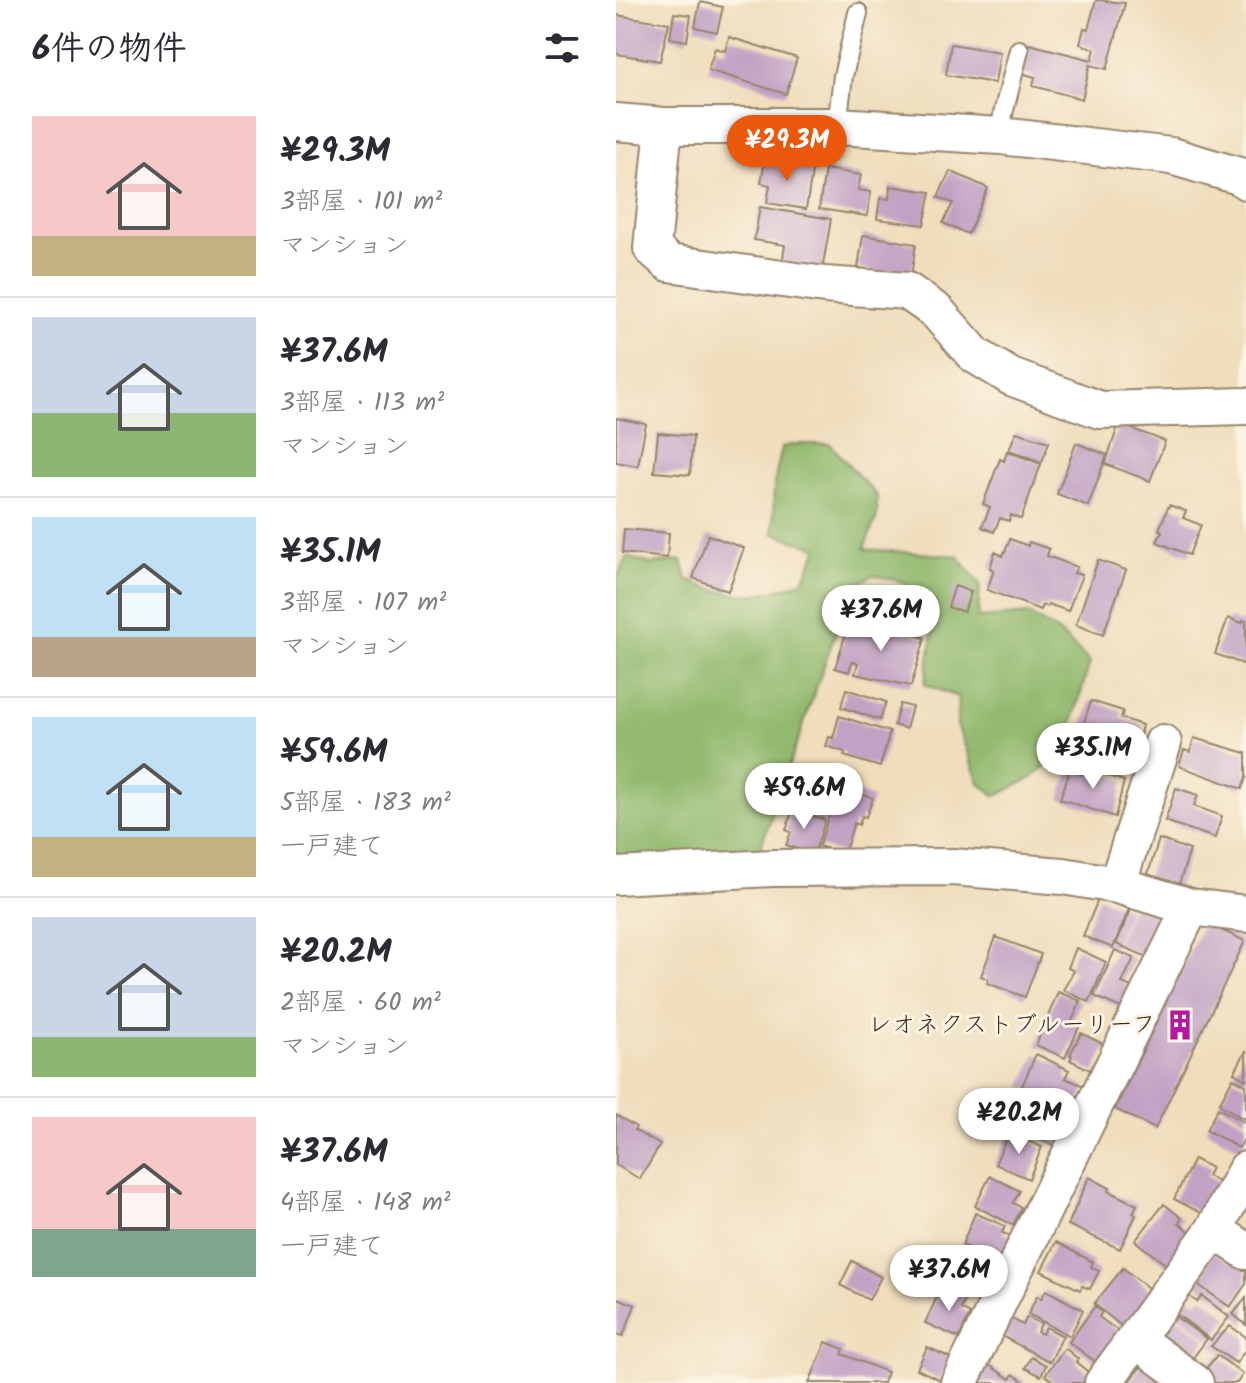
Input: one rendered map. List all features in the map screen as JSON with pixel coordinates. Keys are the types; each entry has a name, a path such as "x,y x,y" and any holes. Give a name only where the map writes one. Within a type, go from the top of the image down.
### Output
{"street":[{"path":"616,122 664,126 837,126 1001,136 1171,156 1239,176 1246,181"},
{"path":"664,126 652,248 669,263 825,285 907,291 937,312 975,355 1011,377 1100,410 1246,406"},
{"path":"1117,885 1163,743"},
{"path":"616,876 773,868 952,867 1063,876 1117,885 1191,907 1246,914"},
{"path":"959,1383 1191,907"},
{"path":"1103,1383 1214,1230 1246,1170"},
{"path":"1214,1230 1246,1251"},
{"path":"1135,1339 1195,1383"}],"lane":[{"path":"837,126 843,76 858,13"},
{"path":"1001,136 1003,114 1019,50"}],"green space":[{"path":"830,444 877,496 877,516 864,549 958,556 980,584 978,618 1028,614 1060,633 1090,662 1064,750 1032,778 996,796 979,783 957,725 958,697 925,684 935,621 904,582 873,575 851,588 756,860 616,862 616,580 627,557 652,564 682,560 687,580 731,593 759,594 803,581 818,548 773,533 774,484 782,447"}],"building":[{"path":"1096,0 1125,3 1107,69 1090,65 1082,99 1033,86 1035,77 1021,73 1029,44 1092,60 1095,49 1080,44"},
{"path":"700,2 723,7 717,32 695,27"},
{"path":"674,13 691,15 687,41 670,38"},
{"path":"616,15 669,23 660,61 616,54"},
{"path":"729,37 797,58 786,94 708,70 715,48 725,51"},
{"path":"951,44 1000,52 995,83 946,75"},
{"path":"765,159 813,166 806,209 767,203 770,185 761,183"},
{"path":"825,169 861,175 858,190 871,192 867,216 819,209"},
{"path":"950,171 988,188 968,234 943,223 953,203 938,197"},
{"path":"890,186 931,192 924,225 877,219 880,198 889,199"},
{"path":"760,207 831,219 822,271 782,264 785,245 754,240"},
{"path":"863,235 916,244 910,282 871,276 872,270 858,268"},
{"path":"616,418 646,424 638,466 616,462"},
{"path":"1119,424 1165,441 1150,481 1105,464"},
{"path":"1016,432 1049,442 1042,462 1009,450"},
{"path":"658,433 693,436 690,475 654,472"},
{"path":"1076,443 1107,455 1088,506 1057,494"},
{"path":"1007,451 1041,464 1021,519 1011,515 1009,521 1000,518 994,532 982,527 990,507 983,504 1000,459 1004,461"},
{"path":"1169,505 1186,511 1183,518 1201,525 1189,555 1157,542"},
{"path":"624,529 669,533 667,558 622,553"},
{"path":"708,535 744,548 728,591 693,578"},
{"path":"1010,539 1049,549 1047,556 1077,567 1074,573 1082,575 1068,611 1048,604 1047,607 1042,605 1040,610 987,590 994,570 990,568 995,552 1003,556"},
{"path":"1098,560 1126,570 1103,635 1076,625"},
{"path":"955,586 971,592 964,612 948,607"},
{"path":"863,614 880,619 878,628 894,632 895,629 925,638 911,686 855,674 858,663 852,662 849,672 835,668 846,633 856,636"},
{"path":"1228,618 1242,623 1246,621 1246,665 1215,654"},
{"path":"846,689 886,702 880,720 841,707"},
{"path":"1091,701 1123,711 1121,718 1142,725 1135,758 1078,740"},
{"path":"900,704 912,707 906,729 894,725"},
{"path":"839,716 890,732 880,767 844,756 845,752 826,746 829,737 833,738"},
{"path":"1194,738 1246,753 1246,778 1242,789 1179,766 1184,750 1190,752"},
{"path":"1085,768 1124,781 1115,817 1060,799 1070,770 1082,774"},
{"path":"806,773 836,779 833,787 837,789 830,807 798,795"},
{"path":"839,786 873,798 866,817 862,816 859,825 854,823 844,854 819,846"},
{"path":"1176,788 1198,795 1194,806 1222,816 1215,838 1165,821"},
{"path":"793,809 825,820 814,854 786,845 791,832 786,830"},
{"path":"1159,839 1190,850 1178,887 1147,877"},
{"path":"1099,897 1129,909 1113,948 1083,936"},
{"path":"1133,905 1168,919 1152,959 1116,944"},
{"name":"レオネクストブルーリーフ","path":"1204,922 1245,941 1155,1129 1115,1109"},
{"path":"996,937 1041,954 1025,997 987,983 988,979 981,976"},
{"path":"1076,948 1106,962 1089,1002 1063,990 1074,971 1068,968"},
{"path":"1115,950 1134,958 1122,983 1134,988 1125,1010 1094,996"},
{"path":"1058,992 1081,1001 1071,1023 1079,1027 1065,1058 1036,1045"},
{"path":"1081,1033 1107,1046 1094,1072 1070,1060"},
{"path":"1246,1051 1246,1080 1234,1073"},
{"path":"1036,1054 1069,1070 1065,1078 1086,1087 1075,1111 1022,1086"},
{"path":"1233,1078 1246,1085 1246,1120 1219,1104"},
{"path":"1015,1102 1053,1120 1056,1113 1069,1119 1057,1147 1015,1128 1019,1120 1009,1115"},
{"path":"1218,1108 1246,1123 1246,1136 1239,1148 1206,1130"},
{"path":"616,1115 660,1145 640,1179 616,1165"},
{"path":"1009,1133 1042,1147 1029,1179 995,1164"},
{"path":"1194,1159 1211,1168 1207,1176 1223,1184 1207,1216 1174,1199"},
{"path":"990,1176 1020,1191 1013,1203 1022,1208 1013,1225 975,1206"},
{"path":"1089,1177 1110,1188 1108,1191 1137,1205 1133,1213 1136,1215 1120,1249 1068,1225"},
{"path":"1164,1204 1182,1218 1179,1223 1194,1235 1169,1267 1135,1241"},
{"path":"975,1213 1005,1226 1002,1233 1011,1236 1000,1262 962,1245"},
{"path":"1056,1242 1093,1262 1091,1267 1099,1271 1090,1289 1082,1286 1080,1290 1041,1271"},
{"path":"956,1249 982,1260 978,1267 992,1273 981,1299 941,1281"},
{"path":"1213,1252 1230,1263 1233,1258 1246,1265 1246,1284 1230,1307 1197,1284"},
{"path":"852,1261 881,1277 869,1300 840,1285"},
{"path":"1123,1268 1153,1292 1124,1328 1094,1304"},
{"path":"942,1286 966,1298 961,1309 970,1314 959,1338 925,1323"},
{"path":"1046,1290 1083,1310 1070,1336 1028,1314 1037,1296 1041,1299"},
{"path":"1187,1295 1197,1302 1202,1296 1229,1317 1211,1340 1174,1312"},
{"path":"618,1298 635,1305 623,1336 616,1334"},
{"path":"1246,1298 1246,1325 1233,1314"},
{"path":"1095,1306 1102,1312 1099,1317 1118,1331 1115,1335 1119,1338 1097,1363 1069,1342"},
{"path":"1005,1315 1023,1325 1027,1317 1041,1324 1037,1332 1042,1334 1046,1327 1063,1336 1050,1362 996,1333"},
{"path":"1165,1315 1173,1321 1176,1317 1207,1339 1189,1363 1153,1333"},
{"path":"1230,1326 1246,1337 1246,1349 1236,1363 1211,1346"},
{"path":"826,1342 844,1349 842,1354 887,1372 883,1383 809,1383"},
{"path":"927,1347 951,1358 940,1380 917,1369"},
{"path":"1065,1348 1092,1375 1086,1383 1056,1383 1045,1375"},
{"path":"1217,1355 1243,1374 1237,1383 1214,1383 1209,1379 1204,1371"},
{"path":"1031,1357 1046,1365 1041,1376 1025,1368"},
{"path":"989,1365 1010,1379 1013,1374 1026,1383 977,1383"},
{"path":"1142,1365 1166,1383 1129,1383"}],"place":[{"name":"レオネクストブルーリーフ","path":"1180,1025"}]}
